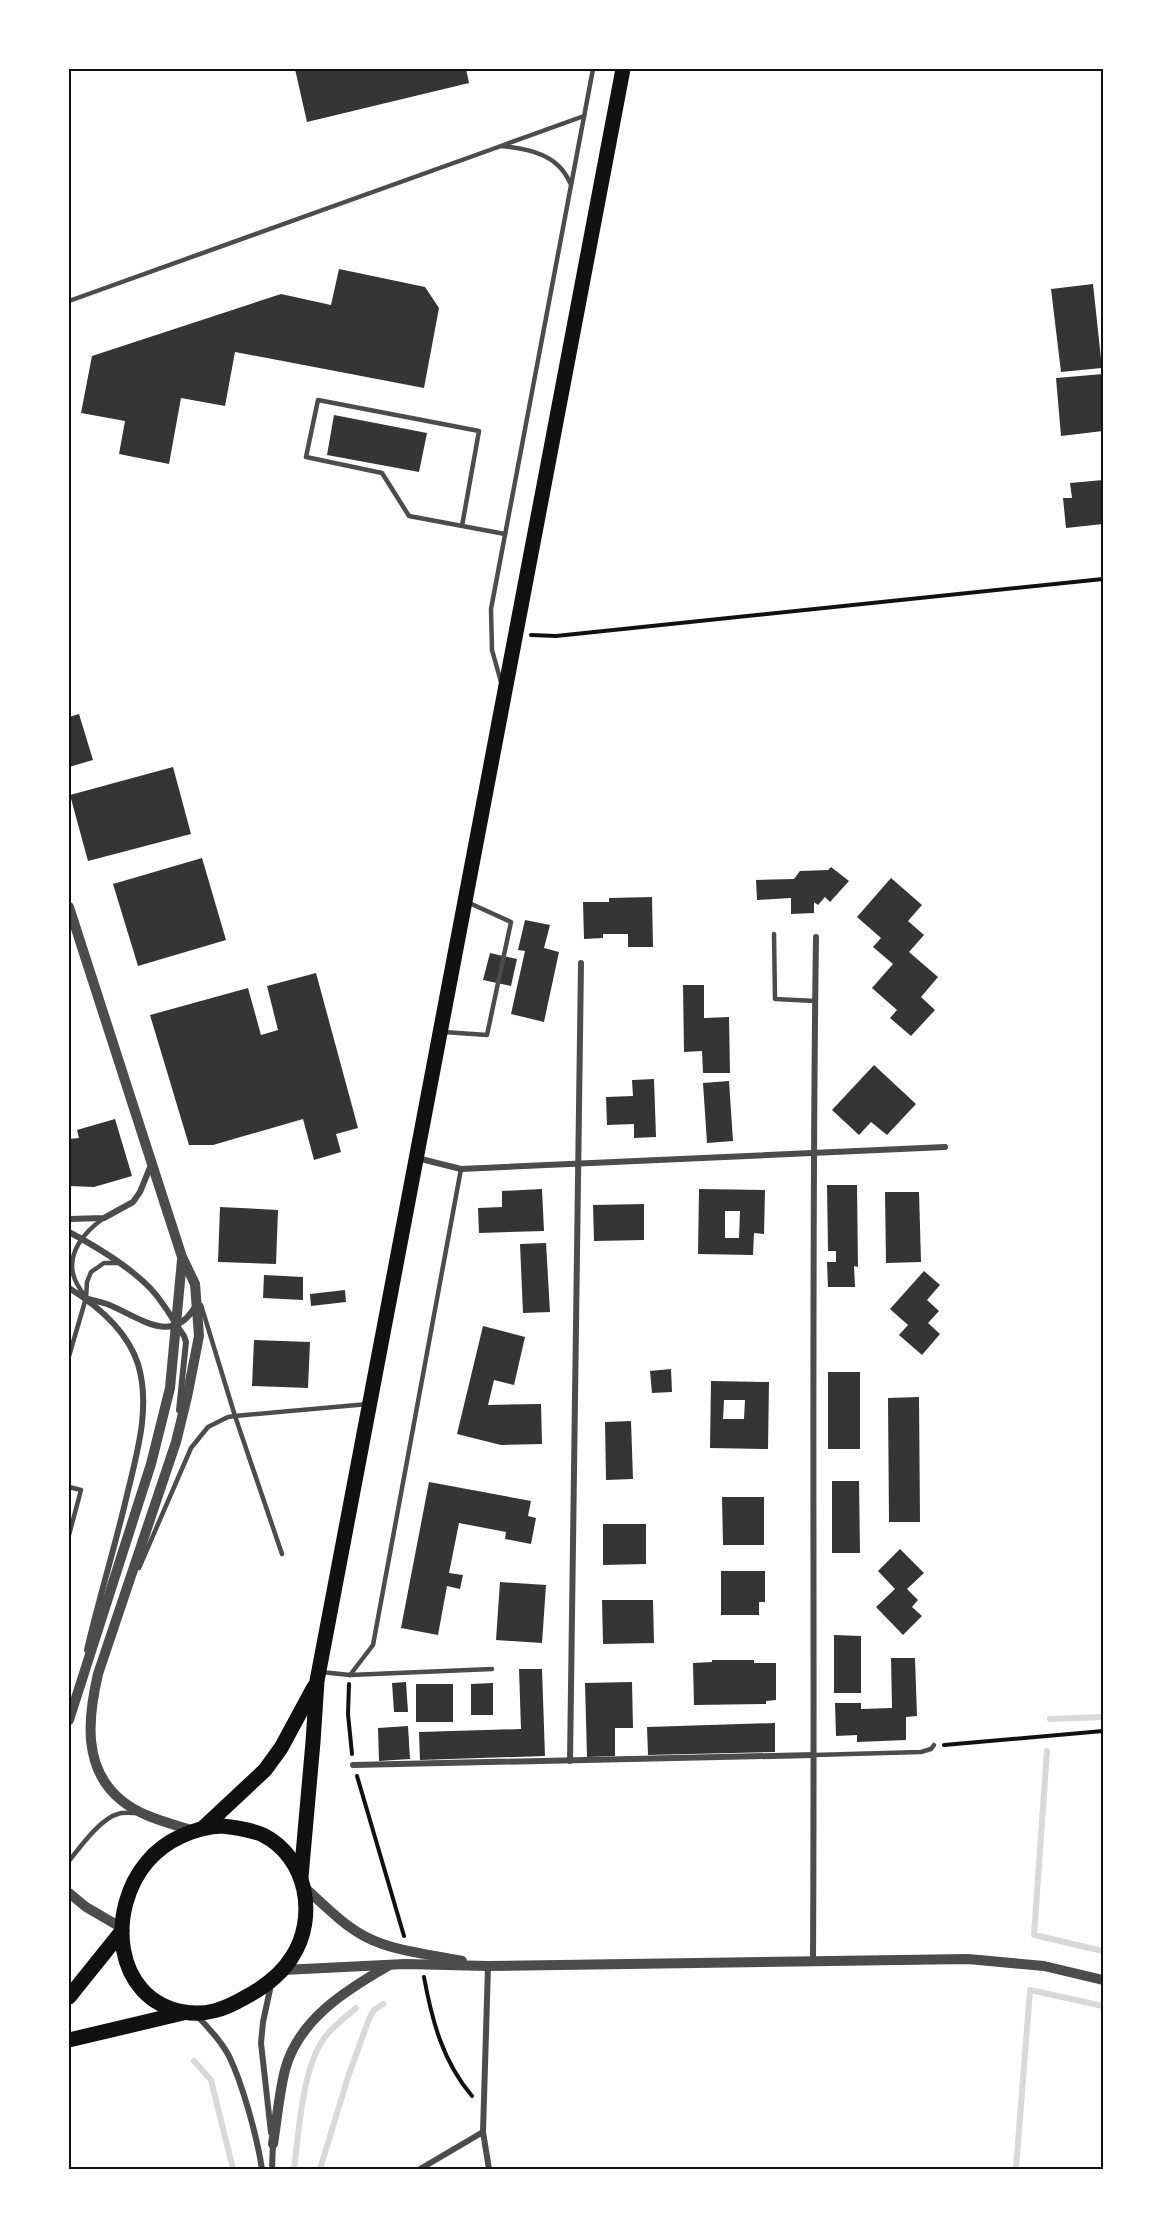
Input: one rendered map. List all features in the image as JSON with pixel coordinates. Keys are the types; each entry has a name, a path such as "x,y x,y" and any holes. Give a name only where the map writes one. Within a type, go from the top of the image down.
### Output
{"main road":[{"path":"69,2040 190,2013 225,2008 249,1995 278,1974 293,1956 301,1938 306,1906 302,1882 318,1676 623,69"},
{"path":"190,2013 157,2002 135,1981 124,1954 122,1930 129,1890 147,1861 162,1848 198,1829 265,1770 281,1748 318,1676"},
{"path":"198,1829 223,1826 261,1835 286,1852 302,1882"},
{"path":"69,1997 122,1930"}],"street":[{"path":"69,907 182,1257 195,1284 199,1336 187,1398 173,1452 98,1674 90,1708 91,1751 97,1768 109,1788 122,1801 143,1813 198,1829"},
{"path":"813,1960 813,1152 816,937"},
{"path":"570,1761 581,963"},
{"path":"417,1158 461,1169 945,1147"},
{"path":"69,1219 104,1218 133,1202 140,1192 152,1161"},
{"path":"69,1232 118,1263 151,1290 186,1342 173,1452"},
{"path":"69,1720 150,1464 170,1388 182,1257"},
{"path":"69,1288 86,1298 118,1329 129,1345 138,1364 144,1405 133,1472 69,1720"},
{"path":"86,1298 161,1327 184,1322 196,1304"},
{"path":"353,1765 814,1755"},
{"path":"302,1882 357,1932 385,1945 488,1966"},
{"path":"69,1893 122,1930"},
{"path":"273,2144 261,2043 263,2022 278,1974 390,1965 488,1966 927,1959 999,1961 1044,1966 1103,1980"},
{"path":"272,2169 273,2144 285,2069 298,2041 326,2007 351,1988 390,1965"},
{"path":"488,1966 483,2132 491,2168"},
{"path":"190,2013 213,2033 231,2062 259,2149 262,2169"},
{"path":"420,2169 483,2132"}],"lane":[{"path":"505,696 492,650 491,609 593,69"},
{"path":"69,301 584,116"},
{"path":"501,146 527,149 545,155 557,164 571,184"},
{"path":"462,526 479,431 318,400 306,458 382,473 409,516 462,526 505,534"},
{"path":"441,1032 487,1035 512,922 466,901"},
{"path":"774,934 775,999 815,1000"},
{"path":"350,1674 373,1645 461,1169"},
{"path":"86,1298 74,1277 72,1257 82,1239 93,1226 104,1218"},
{"path":"69,1356 91,1272 104,1263 118,1263"},
{"path":"195,1284 215,1354 282,1554"},
{"path":"119,1611 191,1448 208,1427 228,1417 370,1403"},
{"path":"69,1487 81,1490 72,1514 69,1533"},
{"path":"318,1676 492,1669"},
{"path":"814,1755 921,1752 931,1749 934,1745"},
{"path":"69,1861 109,1818 117,1814 143,1813"}],"path":[{"path":"517,633 556,636 1103,579"},
{"path":"350,1674 348,1714 353,1765 405,1939 418,1948 420,1953"},
{"path":"934,1745 1103,1731"},
{"path":"422,1965 438,2037 451,2068 483,2107"}],"building":[{"path":"295,69 466,69 469,83 307,122"},
{"path":"339,269 425,287 439,308 424,388 235,352 225,406 181,398 169,464 119,454 125,421 81,413 92,356 281,294 331,305"},
{"path":"1093,284 1102,368 1061,372 1051,289"},
{"path":"1103,374 1103,431 1061,436 1056,378"},
{"path":"334,415 427,433 419,472 327,455"},
{"path":"1103,480 1103,524 1066,528 1063,498 1072,498 1070,483"},
{"path":"79,714 93,760 69,767 69,717"},
{"path":"173,767 191,834 88,861 70,795"},
{"path":"202,858 226,940 138,966 113,884"},
{"path":"831,867 849,881 830,902 825,897 818,905 814,902 814,913 791,914 791,898 757,900 756,880 794,879 800,871 828,870"},
{"path":"891,878 922,905 908,921 924,935 909,952 938,977 921,997 935,1010 911,1036 890,1018 897,1010 872,988 893,964 873,947 881,938 857,917"},
{"path":"652,897 653,947 628,947 628,934 603,934 603,938 584,939 583,902 609,902 609,898"},
{"path":"525,920 550,925 544,948 559,952 544,1022 511,1014 525,951 518,950"},
{"path":"490,953 517,959 511,986 483,980"},
{"path":"316,973 358,1128 336,1134 341,1152 314,1160 303,1119 213,1145 189,1145 150,1015 248,988 261,1035 278,1030 267,986"},
{"path":"683,985 704,985 704,1018 729,1017 730,1073 703,1073 702,1051 684,1052"},
{"path":"874,1065 916,1104 887,1135 871,1122 859,1135 832,1110"},
{"path":"654,1079 656,1137 634,1138 634,1124 607,1125 606,1097 633,1096 632,1080"},
{"path":"729,1081 733,1141 707,1143 703,1083"},
{"path":"115,1119 132,1176 94,1187 69,1186 69,1139 79,1138 77,1130"},
{"path":"827,1185 857,1185 858,1267 854,1266 855,1287 828,1287 827,1262 836,1262 836,1251 828,1251"},
{"path":"542,1189 544,1231 479,1233 478,1208 502,1207 502,1191"},
{"path":"699,1189 765,1190 764,1234 754,1233 753,1255 698,1254","holes":["725,1211 740,1211 739,1238 725,1238"]},
{"path":"885,1192 919,1192 921,1262 886,1263"},
{"path":"644,1204 644,1240 594,1241 593,1205"},
{"path":"220,1207 278,1210 276,1264 218,1262"},
{"path":"546,1243 550,1312 523,1313 520,1244"},
{"path":"924,1271 940,1285 927,1300 939,1311 928,1323 940,1334 922,1355 899,1335 908,1325 890,1309"},
{"path":"264,1275 303,1277 303,1300 263,1298"},
{"path":"345,1290 346,1302 311,1306 310,1294"},
{"path":"483,1326 525,1337 514,1385 494,1380 488,1405 541,1404 542,1444 501,1445 457,1434"},
{"path":"254,1340 310,1342 308,1388 252,1386"},
{"path":"671,1369 672,1392 652,1393 650,1371"},
{"path":"828,1372 860,1372 860,1449 828,1449"},
{"path":"711,1381 769,1382 768,1449 710,1448","holes":["724,1400 745,1400 744,1419 723,1419"]},
{"path":"919,1397 920,1522 889,1522 888,1398"},
{"path":"631,1421 633,1479 606,1480 605,1422"},
{"path":"832,1481 859,1481 860,1553 832,1553"},
{"path":"429,1482 531,1501 528,1516 536,1518 531,1544 505,1539 506,1532 459,1523 449,1573 463,1575 460,1589 447,1586 438,1635 401,1628"},
{"path":"722,1497 764,1497 764,1545 723,1545"},
{"path":"603,1524 646,1524 646,1564 603,1565"},
{"path":"900,1549 924,1573 907,1589 918,1600 912,1607 922,1616 903,1635 876,1607 895,1589 878,1571"},
{"path":"721,1571 765,1571 765,1602 759,1602 759,1615 721,1615"},
{"path":"500,1582 546,1585 542,1643 496,1640"},
{"path":"602,1600 653,1600 654,1643 603,1644"},
{"path":"834,1635 861,1636 861,1693 834,1693"},
{"path":"891,1658 915,1658 917,1716 906,1717 906,1740 857,1742 857,1735 836,1736 835,1703 861,1703 861,1709 892,1708"},
{"path":"712,1660 754,1660 754,1663 776,1663 776,1700 766,1701 766,1704 694,1705 693,1663 712,1662"},
{"path":"519,1669 542,1669 545,1756 420,1760 419,1732 521,1729"},
{"path":"406,1682 408,1712 394,1712 392,1683"},
{"path":"632,1682 633,1728 615,1728 615,1756 587,1757 585,1683"},
{"path":"493,1683 493,1715 471,1715 471,1684"},
{"path":"416,1684 453,1684 453,1722 416,1722"},
{"path":"775,1723 775,1752 648,1755 647,1727"},
{"path":"408,1726 410,1759 379,1761 378,1728"}],"waterway":[{"path":"1050,1719 1103,1717"},
{"path":"1047,1751 1034,1935 1103,1951"},
{"path":"1016,2169 1030,1990 1103,2006"},
{"path":"320,2169 348,2077 369,2019 374,2010 383,2004"},
{"path":"294,2169 303,2100 311,2065 325,2037 356,2008"},
{"path":"194,2061 211,2080 233,2169"}]}
